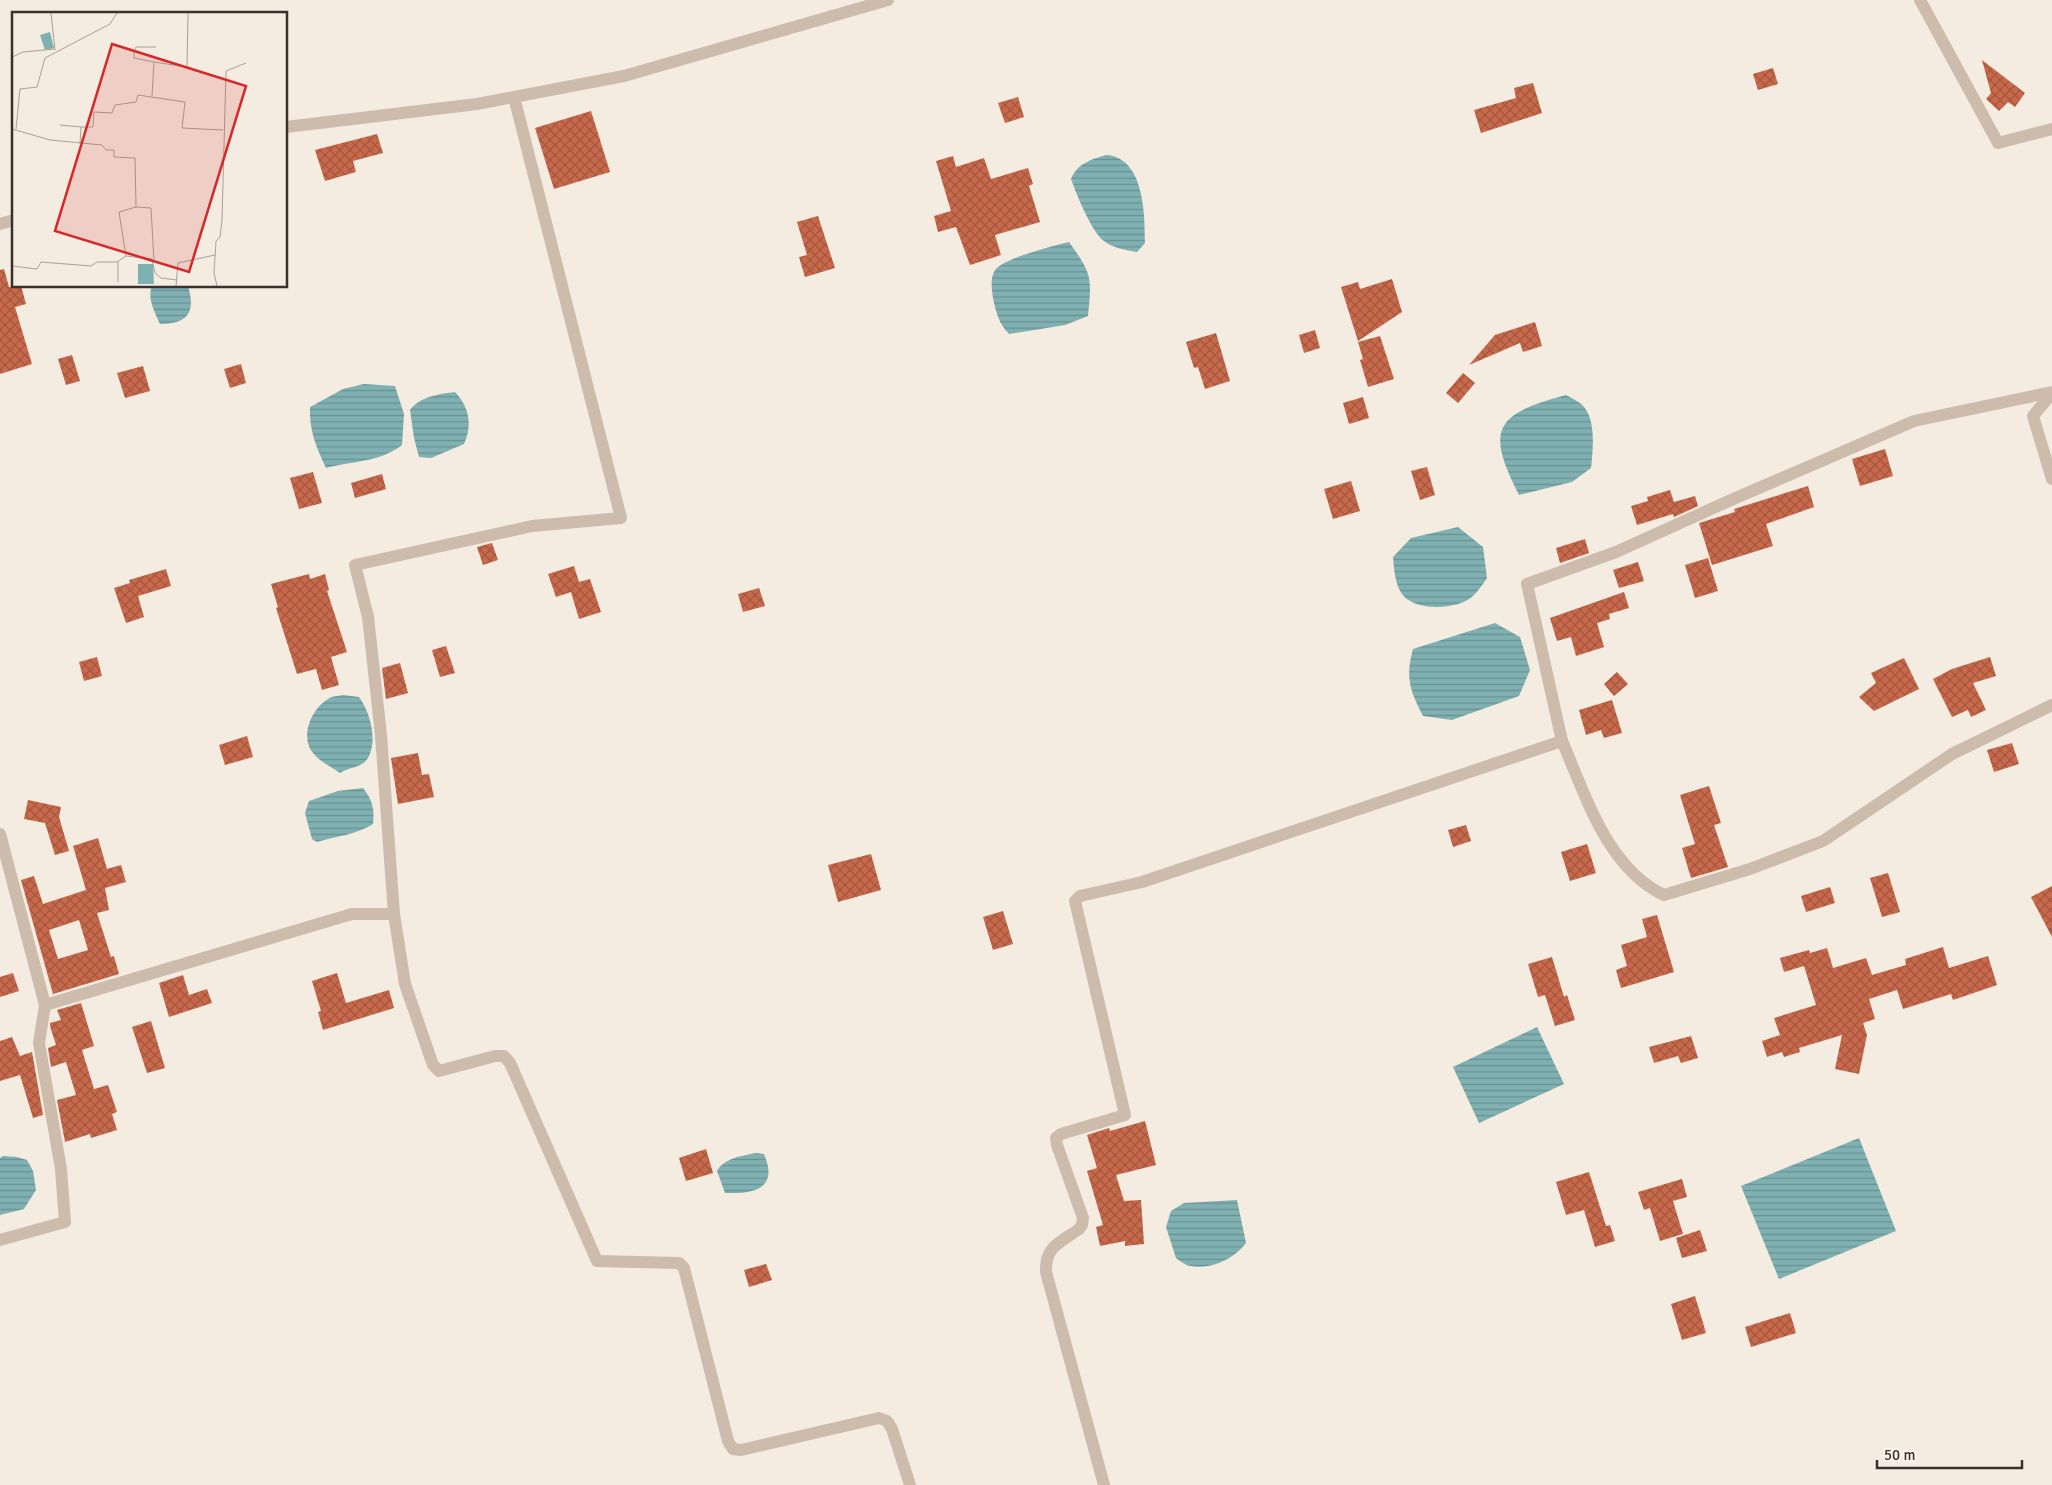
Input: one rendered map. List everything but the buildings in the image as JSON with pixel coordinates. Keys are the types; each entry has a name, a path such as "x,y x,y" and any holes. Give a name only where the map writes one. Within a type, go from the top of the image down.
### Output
{"street":[{"path":"288,127 477,104 624,76 888,0"},
{"path":"1920,0 1998,143 2052,129"},
{"path":"514,97 621,518 532,526 355,565 370,627 381,735 394,914 405,984 433,1065 439,1072 448,1071 495,1056 504,1056 510,1063 597,1261 679,1263 684,1268 728,1441 733,1449 741,1450 879,1418 887,1421 892,1429 910,1485"},
{"path":"2052,393 2033,416 2052,479"},
{"path":"2052,393 1914,421 1616,552 1527,584 1562,741 1604,836 1628,868 1652,889 1664,895 1750,869 1823,841 1952,754 2052,705"},
{"path":"1104,1485 1046,1272 1046,1258 1049,1252 1079,1229 1083,1218 1056,1145 1056,1138 1061,1134 1125,1116 1075,901 1080,896 1142,882 1562,741"},
{"path":"0,834 45,1005 39,1044 60,1169 65,1222 0,1240"},
{"path":"45,1005 352,914 394,914"}],"water":[{"path":"1106,155 1119,158 1128,166 1135,176 1140,189 1143,203 1145,243 1137,252 1111,245 1099,237 1085,212 1071,179 1081,166"},
{"path":"1069,242 1089,276 1088,316 1065,325 1009,334 999,320 994,303 992,276 994,272 1001,265 1019,257"},
{"path":"152,288 188,288 191,303 188,315 177,322 160,324 151,300"},
{"path":"364,384 395,386 404,414 402,445 394,451 376,458 326,468 314,438 310,407 343,389"},
{"path":"455,392 464,404 468,416 467,437 464,444 431,458 419,457 410,410 414,405 425,399"},
{"path":"1566,395 1580,403 1589,416 1593,433 1591,468 1572,482 1519,495 1508,473 1502,454 1500,439 1503,427 1511,418 1524,409"},
{"path":"1458,527 1483,547 1487,578 1479,590 1466,601 1447,606 1426,606 1408,600 1398,586 1393,557 1411,538"},
{"path":"1495,623 1520,637 1530,670 1519,696 1452,720 1423,716 1410,684 1409,668 1413,649"},
{"path":"343,695 359,697 363,703 371,726 372,743 371,751 365,761 359,766 340,773 314,754 307,740 307,732 312,717 322,704 331,697"},
{"path":"363,788 369,796 372,805 374,814 373,824 353,833 317,842 312,839 305,813 309,801 338,791"},
{"path":"1537,1027 1564,1084 1479,1123 1453,1067"},
{"path":"1859,1138 1896,1231 1779,1279 1741,1186"},
{"path":"756,1153 764,1154 768,1166 766,1182 754,1190 725,1193 717,1171 720,1167 734,1158"},
{"path":"3,1156 27,1160 33,1171 36,1190 24,1209 0,1215 0,1158"},
{"path":"1237,1200 1246,1243 1241,1249 1229,1258 1214,1265 1198,1267 1183,1263 1176,1258 1166,1227 1171,1211 1184,1203"}]}
